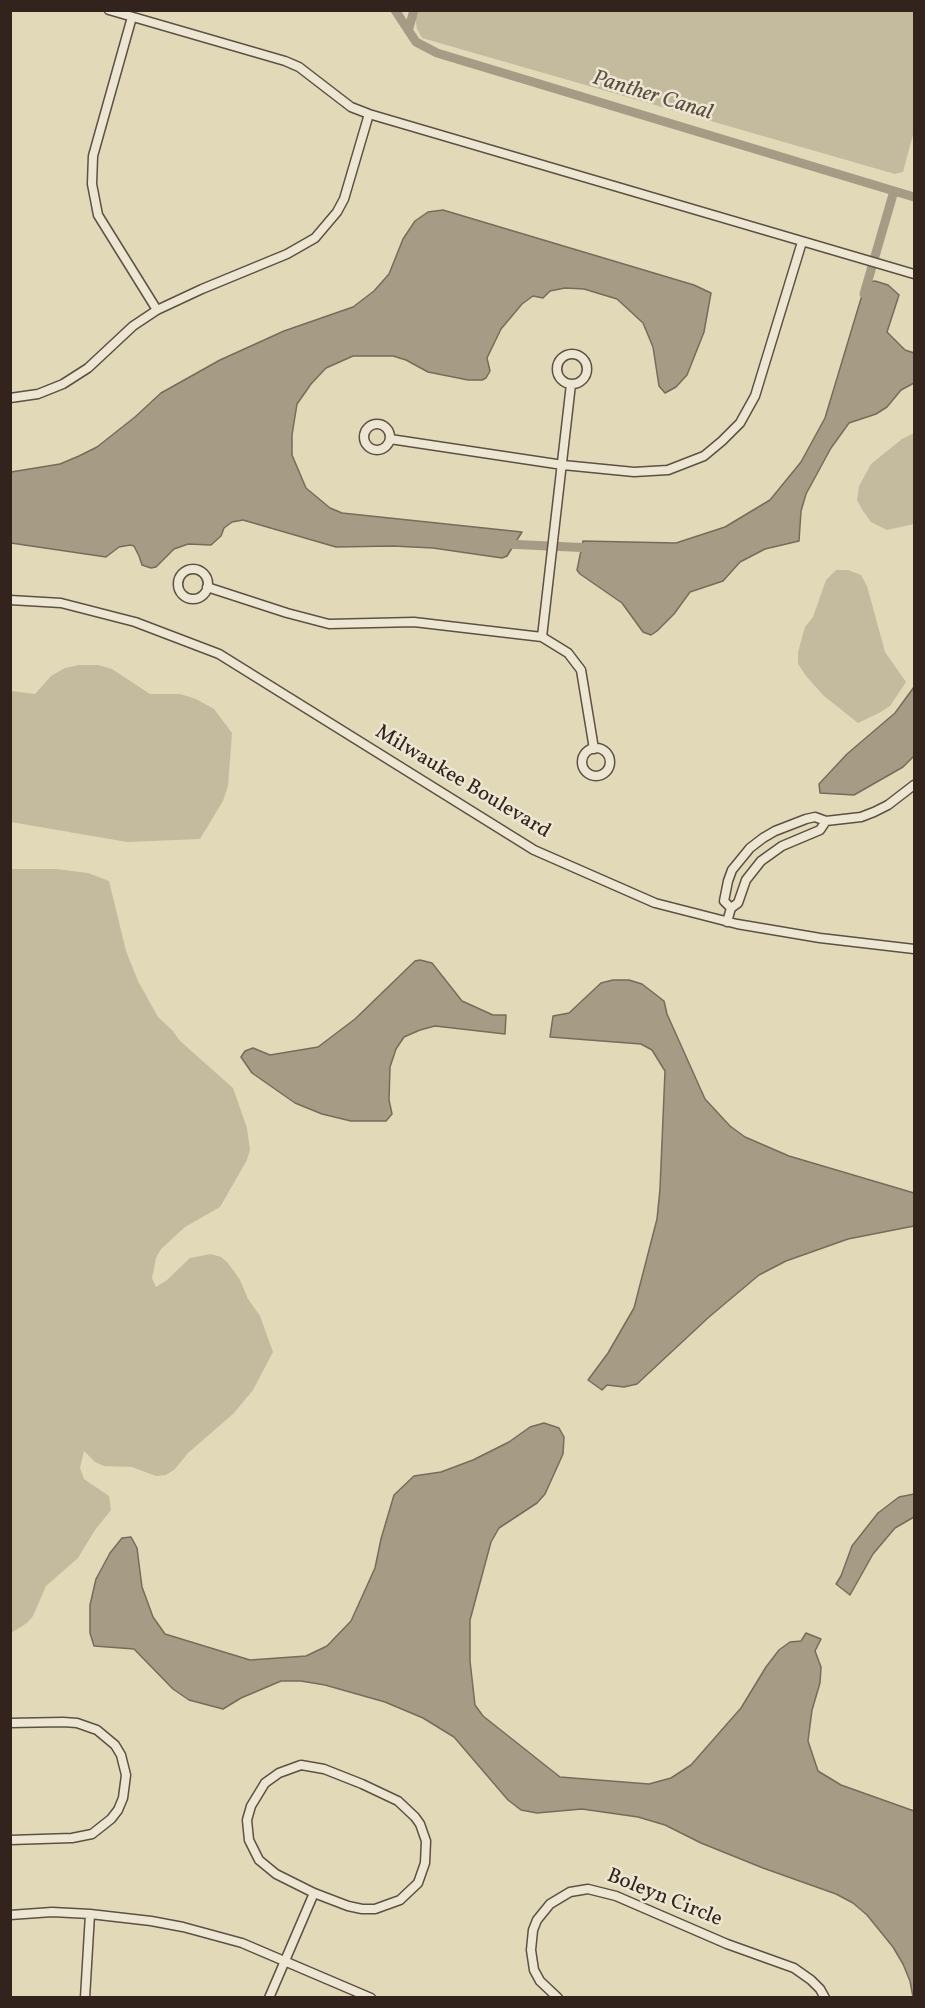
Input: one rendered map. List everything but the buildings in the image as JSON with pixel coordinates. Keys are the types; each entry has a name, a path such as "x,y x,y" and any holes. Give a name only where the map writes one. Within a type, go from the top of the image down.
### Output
{"street":[{"path":"109,10 299,67 351,107 369,114 915,274"},
{"path":"132,17 93,156 92,184 98,215 157,310"},
{"path":"10,398 38,394 78,375 133,326 157,310 287,254 315,238 337,212 344,199 369,114"},
{"path":"390,439 563,465 634,472 668,470 704,456 740,423 755,396 802,242"},
{"path":"542,637 571,384"},
{"path":"207,587 328,624 414,622 542,637 568,653 580,670 594,748"},
{"name":"Milwaukee Boulevard","path":"10,600 61,603 135,622 219,654 534,850 655,903 727,922 820,938 915,949"},
{"path":"731,908 724,902 732,870 750,848 763,838 775,831 815,817 826,821 861,817 888,805 915,785"},
{"path":"727,922 731,908 738,903 742,888 761,861 782,846 820,830 826,821"},
{"path":"775,831 782,846"},
{"path":"10,1723 77,1723 97,1730 115,1745 126,1775 123,1798 118,1810 92,1834 72,1839 10,1840"},
{"path":"301,1765 324,1769 398,1801 420,1824 426,1841 425,1863 418,1883 406,1896 391,1905 362,1909 314,1893 266,1867 252,1850 247,1830 250,1806 258,1792 279,1773 301,1765"},
{"name":"Boleyn Circle","path":"558,1998 540,1981 534,1970 531,1950 533,1930 537,1920 550,1904 570,1892 588,1889 616,1896 727,1944 794,1968 811,1980 825,1998"},
{"path":"269,1998 314,1893"},
{"path":"10,1915 52,1912 90,1914 183,1926 242,1943 371,1998"},
{"path":"85,1998 90,1914"}],"shaded area":[{"path":"417,11 914,11 914,131 903,172 895,174 422,38 417,29 415,17"},
{"path":"443,210 694,285 711,293 704,332 687,375 676,387 665,393 659,386 653,347 643,323 617,299 584,289 565,288 550,291 543,298 533,296 522,304 501,329 487,358 490,371 482,380 468,380 428,372 393,356 353,356 326,368 311,384 297,404 292,435 292,455 306,488 330,508 342,513 522,532 507,556 502,558 433,548 336,547 243,520 232,522 224,528 221,536 211,545 188,544 174,549 156,567 151,568 142,565 134,546 130,545 119,547 106,557 11,543 11,472 60,464 79,456 97,447 161,393 220,360 284,331 353,307 374,291 389,274 403,239 415,221 428,212"},
{"path":"875,281 888,285 899,295 887,332 905,350 914,353 914,383 901,390 887,407 876,414 849,423 831,448 806,494 801,511 799,541 765,549 740,562 723,581 690,592 674,614 657,631 651,635 643,632 622,603 577,570 583,541 676,543 725,527 770,500 801,462 825,418 866,282"},
{"path":"914,433 914,524 887,530 871,522 863,511 857,500 859,486 871,464 902,439"},
{"path":"836,570 848,570 861,575 867,586 885,652 906,682 890,706 858,723 824,696 798,664 798,652 805,627 813,617 826,580"},
{"path":"98,665 112,669 150,694 180,694 196,699 214,709 232,733 228,786 223,801 200,839 127,842 11,822 11,691 35,694 51,676 65,668"},
{"path":"914,687 914,756 903,767 854,795 820,793 819,784 847,754 895,713"},
{"path":"11,869 56,869 88,873 109,881 126,951 138,981 158,1017 179,1040 233,1088 247,1128 250,1150 247,1160 220,1207 185,1227 161,1249 156,1258 152,1278 156,1287 167,1280 190,1258 211,1254 221,1257 240,1280 248,1299 260,1316 273,1352 253,1390 234,1413 166,1475 156,1476 132,1467 104,1466 95,1462 84,1451 80,1468 84,1479 109,1496 111,1510 95,1530 78,1558 46,1586 33,1616 27,1623 11,1633"},
{"path":"415,961 432,963 462,1001 493,1015 506,1015 505,1034 435,1026 404,1037 396,1049 390,1067 389,1100 392,1114 386,1121 351,1121 322,1114 295,1103 252,1073 241,1057 245,1051 253,1048 270,1055 318,1047 355,1019"},
{"path":"629,980 642,984 664,1001 667,1014 705,1099 730,1126 745,1137 789,1156 914,1193 914,1226 848,1239 786,1261 759,1275 709,1317 637,1384 624,1387 607,1385 602,1390 588,1380 608,1353 634,1308 657,1219 665,1071 652,1050 641,1044 550,1037 553,1016 569,1013 601,983"},
{"path":"544,1423 559,1428 564,1437 563,1454 545,1494 537,1503 499,1528 491,1542 470,1620 470,1661 475,1705 483,1716 560,1777 649,1784 671,1778 691,1765 741,1708 779,1650 790,1642 801,1641 806,1633 821,1639 815,1651 821,1667 820,1683 812,1710 808,1741 818,1771 841,1785 914,1811 914,1997 903,1964 893,1947 867,1915 853,1903 836,1894 701,1843 665,1825 638,1817 582,1809 537,1813 521,1810 508,1800 454,1737 423,1718 385,1702 325,1685 301,1681 281,1681 241,1698 223,1709 189,1700 173,1689 134,1649 94,1646 90,1633 90,1605 96,1579 110,1553 122,1538 131,1537 137,1548 142,1587 153,1617 165,1634 250,1660 306,1656 327,1646 351,1621 375,1568 394,1495 414,1476 441,1472 473,1460 509,1442 530,1427"},
{"path":"914,1494 914,1517 895,1528 873,1554 850,1595 836,1584 852,1546 878,1513 899,1497"}],"waterway":[{"name":"Panther Canal","path":"395,10 416,42 437,53 914,197"},
{"path":"409,28 414,10"},
{"path":"864,294 894,191"},
{"path":"505,544 593,548"}]}
